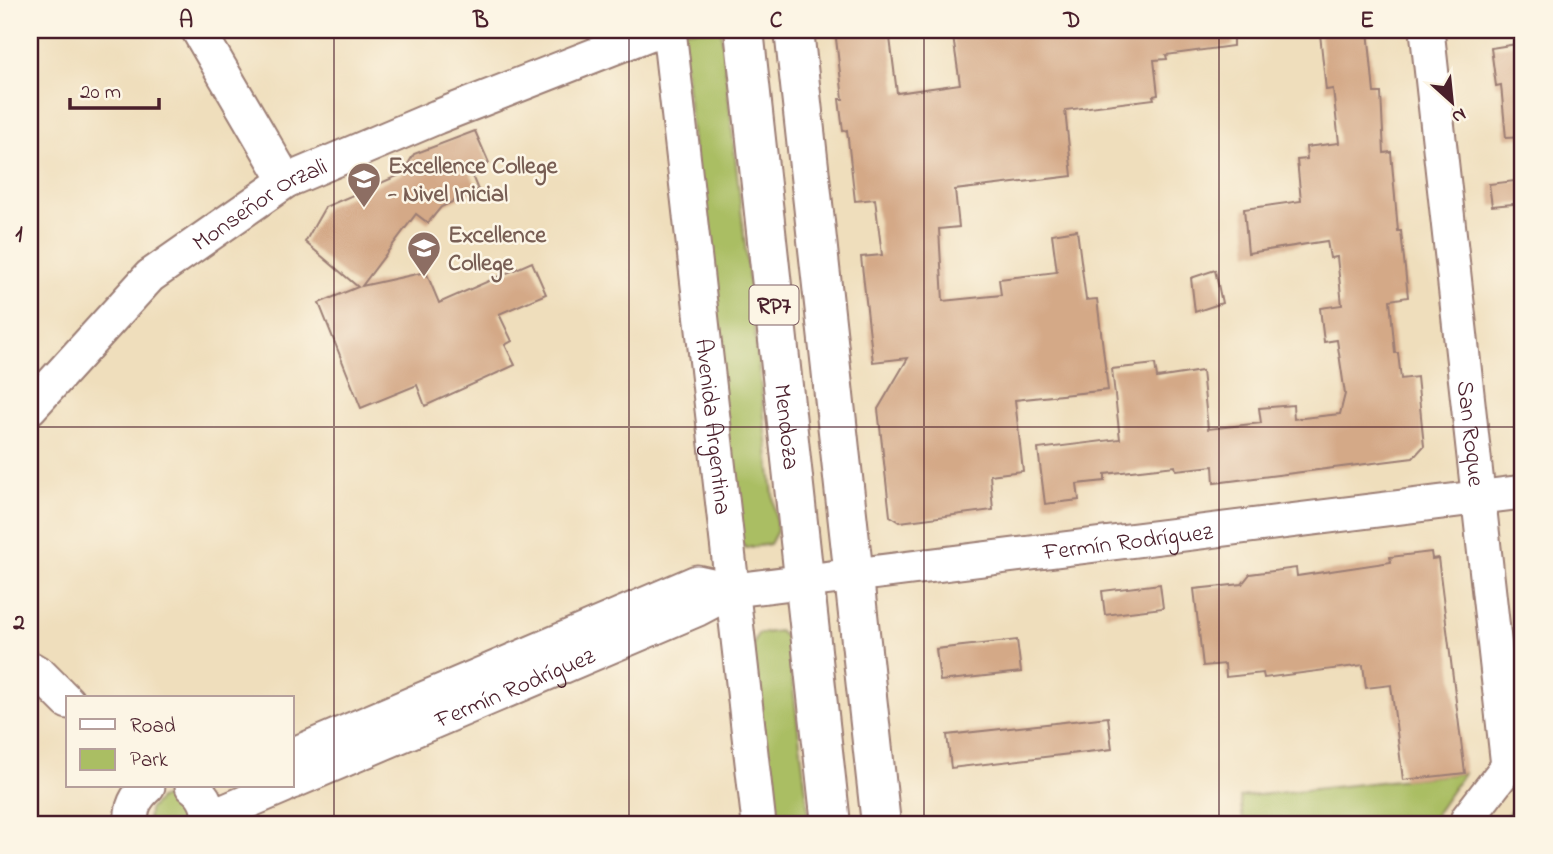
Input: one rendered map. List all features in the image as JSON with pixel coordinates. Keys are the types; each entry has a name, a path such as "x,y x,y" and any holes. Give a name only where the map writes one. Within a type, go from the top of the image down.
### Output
{"main road":[{"name":"Mendoza","path":"744,30 831,824"},
{"name":"Mendoza","path":"794,30 881,824"}],"street":[{"path":"198,30 286,181"},
{"name":"Monseñor Orzali","path":"30,408 150,276 286,181 437,117 659,30"},
{"name":"Avenida Argentina","path":"669,30 759,824"},
{"name":"San Roque","path":"1427,30 1508,766 1468,818 1469,824"},
{"name":"Fermín Rodríguez","path":"294,754 697,582 734,590 1523,492"},
{"name":"Fermín Rodríguez","path":"294,781 698,609 734,590"},
{"path":"30,668 40,674 66,700"},
{"path":"132,824 132,807 145,788"},
{"path":"206,802 274,788"}],"green space":[{"path":"681,30 721,30 777,531 770,544 746,548 734,537"},
{"path":"779,631 787,639 810,824 773,824 753,645 758,634"},
{"path":"1464,773 1436,813 1438,824 1218,824 1243,821 1240,797"},
{"path":"166,796 186,803 191,812 192,824 148,824 149,810 159,799"},
{"path":"1523,796 1523,824 1501,824 1501,823"}],"building":[{"path":"835,30 889,30 897,93 960,84 952,30 1233,30 1233,46 1166,55 1167,59 1154,60 1158,95 1153,96 1154,99 1065,110 1072,176 955,190 959,227 939,229 943,301 1001,295 999,279 1057,272 1052,234 1077,230 1086,300 1097,299 1108,390 1015,400 1023,471 990,475 993,510 900,522 890,516 878,409 908,358 873,362 861,257 882,255 875,199 855,201 847,130 843,131 839,99 843,99"},
{"path":"1368,30 1374,93 1381,93 1384,153 1391,152 1398,231 1401,231 1408,297 1390,300 1395,353 1398,353 1401,379 1417,377 1424,446 1413,458 1214,483 1213,466 1176,470 1175,466 1105,474 1105,481 1077,484 1079,500 1045,504 1038,449 1120,439 1112,369 1155,364 1157,378 1202,371 1208,429 1261,423 1259,408 1293,405 1294,419 1340,414 1345,394 1337,340 1324,342 1320,308 1342,305 1337,257 1330,258 1327,241 1248,253 1244,209 1301,201 1297,160 1307,159 1306,147 1339,143 1333,89 1326,90 1320,34"},
{"path":"1523,43 1523,137 1506,138 1501,85 1496,86 1491,48"},
{"path":"475,131 489,163 470,171 478,190 441,207 428,223 416,214 362,286 426,272 439,303 532,262 546,294 499,314 512,341 505,345 515,365 425,406 417,385 361,408 319,303 358,287 305,242 325,207 402,174 414,154"},
{"path":"1523,180 1523,203 1492,206 1489,184"},
{"path":"1215,270 1222,303 1195,312 1191,278"},
{"path":"1431,552 1432,559 1438,558 1465,773 1403,780 1391,685 1366,688 1363,665 1264,678 1263,673 1226,677 1225,664 1203,666 1194,589 1242,584 1250,574 1296,568 1297,576 1391,562 1390,557"},
{"path":"1160,584 1163,608 1105,615 1102,591"},
{"path":"1017,640 1021,672 940,681 936,649"},
{"path":"1108,717 1112,749 951,768 947,735"}],"place":[{"name":"Excellence College - Nivel Inicial","path":"364,209"},
{"name":"Excellence College","path":"424,278"}]}
